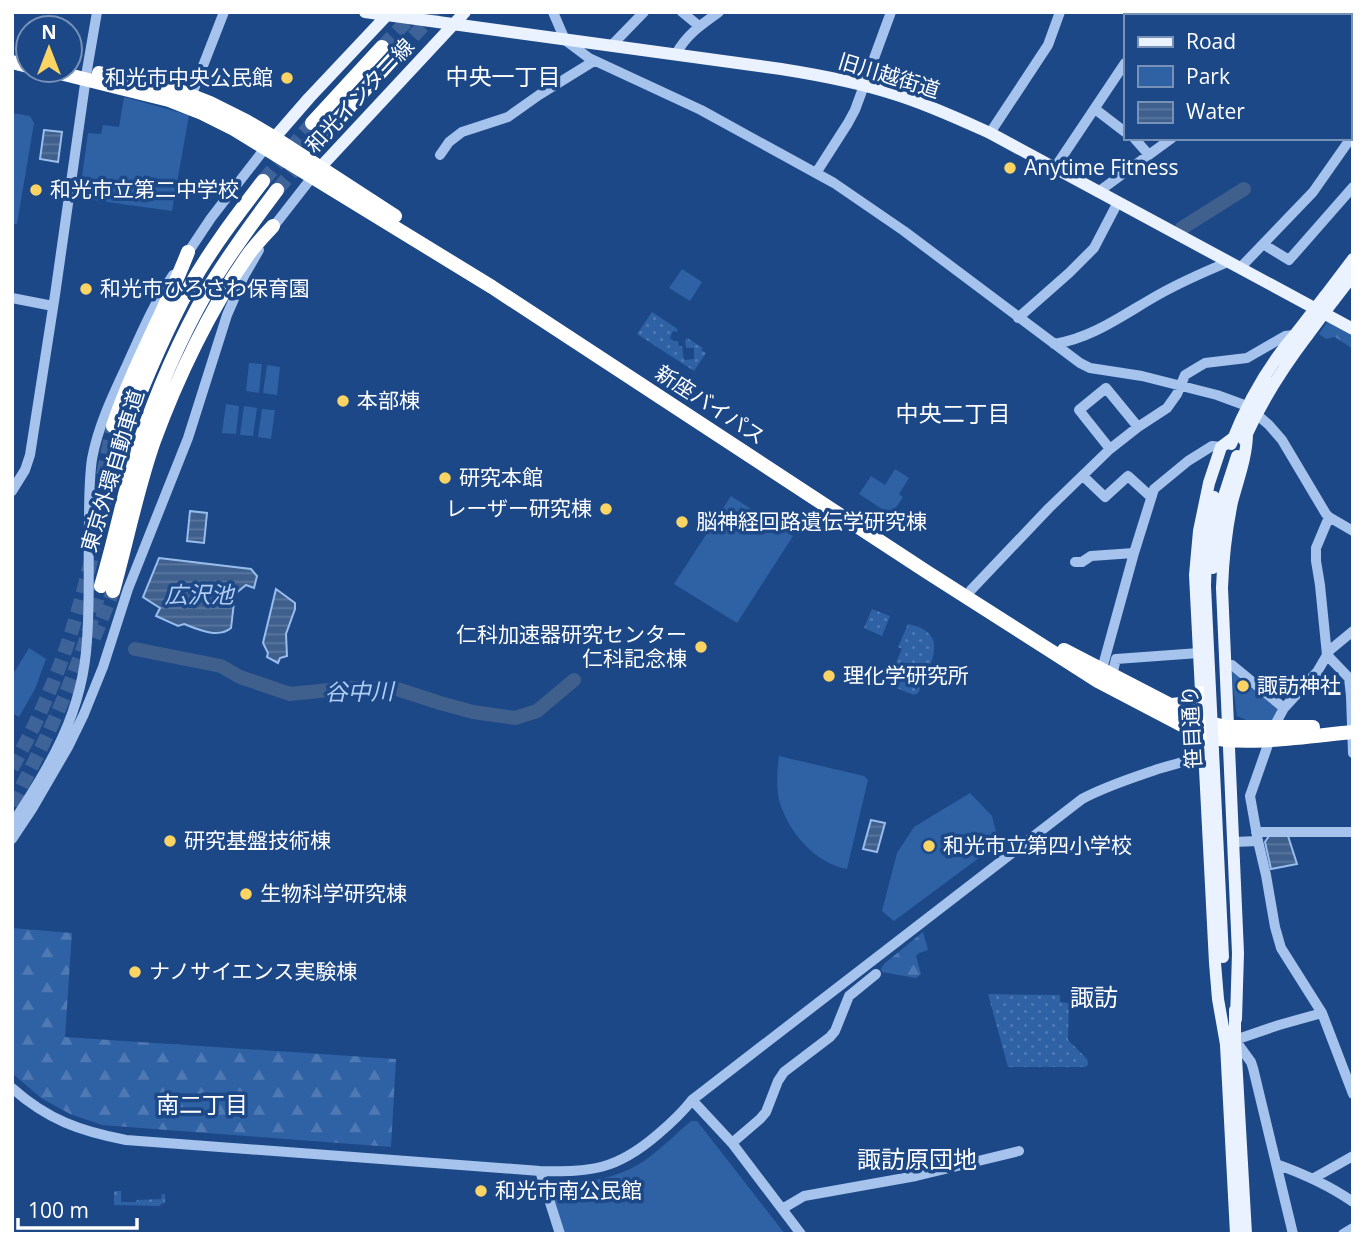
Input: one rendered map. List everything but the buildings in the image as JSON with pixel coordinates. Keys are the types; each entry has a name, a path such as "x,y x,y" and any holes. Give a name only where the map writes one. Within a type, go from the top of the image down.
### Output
{"highway":[{"path":"312,123 382,47"},
{"path":"324,135 399,52"},
{"name":"新座バイパス","path":"86,74 157,85 192,94 246,121 270,143"},
{"name":"新座バイパス","path":"86,74 187,107 270,143 1059,647 1171,705 1216,733"},
{"name":"新座バイパス","path":"317,172 1098,681 1216,733 1273,734 1352,728"},
{"name":"東京外環自動車道","path":"188,252 135,368 119,428 190,286 263,181"},
{"name":"東京外環自動車道","path":"273,226 249,253 195,346 154,441 107,589 135,460 158,393 206,293 277,190"},
{"path":"1171,705 1190,703 1201,693"}],"main road":[{"name":"旧川越街道","path":"365,12 781,69 894,93 990,133 1353,329"},
{"name":"和光インター線","path":"317,172 465,12"},
{"name":"和光インター線","path":"270,143 388,14"},
{"name":"笹目通り","path":"1329,299 1353,259"},
{"name":"笹目通り","path":"1236,1234 1213,596 1218,498 1233,438 1283,368 1300,334 1353,275"},
{"name":"笹目通り","path":"1218,498 1247,433 1251,410"},
{"path":"1231,1045 1218,999 1204,753 1216,733 1226,665 1223,559 1227,526 1247,448 1247,433"},
{"path":"1233,438 1221,447 1209,483 1199,531 1195,575 1201,693 1231,780 1238,953 1236,1019"},
{"path":"1206,783 1208,776 1217,773 1224,773 1231,780"},
{"name":"笹目通り","path":"1227,955 1236,1019 1231,1045 1246,1234"}],"street":[{"path":"12,491 20,480 30,455 97,12"},
{"path":"192,94 224,12"},
{"path":"553,12 565,40 594,61 701,110 834,183 904,230 1080,363 1090,368 1142,376 1217,395 1251,410 1282,440 1329,517 1353,531"},
{"path":"611,45 644,12"},
{"path":"682,12 699,26"},
{"path":"676,54 699,26 719,12"},
{"path":"816,173 848,123 891,12"},
{"path":"990,133 1048,45 1060,12"},
{"path":"440,155 449,142 462,132 508,117 594,61"},
{"path":"1054,169 1124,64"},
{"path":"1094,109 1124,131"},
{"path":"1136,140 1149,155"},
{"path":"1098,192 1169,140"},
{"path":"1054,344 1090,334 1181,282 1234,265 1263,244 1313,192 1349,140"},
{"path":"12,824 61,742 70,722 84,672 88,640 90,481 96,441 114,394 160,294 211,218 270,143"},
{"path":"12,839 68,747 84,714 103,667 128,589 188,438 227,315 244,276 273,226 317,172"},
{"path":"1263,244 1289,260 1353,187"},
{"path":"1018,318 1094,248 1118,202"},
{"path":"12,299 53,306"},
{"path":"971,590 1110,449 1167,408 1185,375 1193,368 1205,362 1247,358 1285,336 1300,334"},
{"path":"1110,449 1079,410 1106,388 1138,427"},
{"path":"1107,672 1134,553 1154,489 1188,461 1212,446 1221,447"},
{"path":"1083,476 1105,497 1128,476 1151,497"},
{"path":"1329,517 1316,548 1315,561 1327,655 1349,678 1353,752"},
{"path":"1076,562 1083,562 1091,556 1134,553"},
{"path":"1353,631 1330,650 1317,672 1284,708 1250,796 1281,948 1322,1013 1353,1094"},
{"path":"1107,672 1116,659 1199,653"},
{"path":"1226,665 1232,665 1284,708"},
{"path":"12,1088 58,1120 80,1129 126,1140 540,1171 587,1170 621,1161 648,1143 679,1116 692,1100 1082,799 1120,781 1204,753"},
{"path":"1234,842 1257,836 1353,832"},
{"path":"732,1143 766,1112 784,1072 830,1037 849,996 876,974"},
{"path":"1293,1234 1253,1068 1251,1062 1231,1045 1279,1025 1322,1013"},
{"path":"692,1100 732,1143 800,1234"},
{"path":"782,1209 804,1196 916,1176 1019,1151"},
{"path":"1314,1178 1353,1156"},
{"path":"1276,1164 1314,1178 1353,1202"},
{"path":"540,1171 560,1234"},
{"path":"1343,1234 1353,1228"}],"green space":[{"path":"124,97 189,115 172,211 79,198 88,133 101,134 103,125 119,127"},
{"path":"12,113 30,116 34,123 17,224 12,224"},
{"path":"682,269 702,282 690,301 669,288"},
{"path":"652,312 678,331 673,331 670,338 682,346 684,360 694,359 694,348 686,348 687,338 703,348 701,350 706,353 694,371 637,334"},
{"path":"1328,321 1353,335 1353,349 1335,337 1326,339 1319,334"},
{"path":"249,363 262,364 259,393 246,391"},
{"path":"267,365 280,367 277,395 263,393"},
{"path":"226,404 239,406 236,434 222,433"},
{"path":"244,406 257,408 253,436 240,435"},
{"path":"262,409 275,410 271,439 258,437"},
{"path":"895,469 909,478 899,494 903,497 891,515 859,494 871,476 885,485"},
{"path":"731,496 793,536 737,623 674,584"},
{"path":"872,609 890,616 882,636 864,628"},
{"path":"908,624 922,628 930,634 934,642 932,661 918,693 914,695 889,685 888,681 902,649 898,647"},
{"path":"29,648 46,659 35,689 19,717 12,713 12,676"},
{"path":"1235,670 1280,709 1274,723 1246,720 1237,716 1231,672"},
{"path":"779,756 864,776 868,780 847,869 835,866 814,853 788,823 778,794"},
{"path":"970,793 992,816 999,843 894,921 882,911 897,853 914,827"},
{"path":"12,928 72,933 65,1037 396,1059 391,1147 102,1125 70,1114 41,1098 12,1073"},
{"path":"923,932 928,950 916,956 921,974 916,978 882,972 884,964"},
{"path":"988,994 1060,995 1060,1002 1069,1003 1068,1040 1087,1059 1088,1065 1008,1067"},
{"path":"691,1121 697,1121 785,1234 565,1234 549,1187 553,1182 578,1182 626,1171 654,1154"},
{"path":"114,1191 121,1191 121,1202 161,1199 162,1194 165,1194 165,1203 160,1206 114,1205"}],"water":[{"path":"44,130 62,132 58,162 40,159"},
{"path":"190,511 207,513 204,543 187,541"},
{"name":"広沢池","path":"159,558 251,569 257,576 254,588 246,585 235,594 231,628 220,633 208,632 184,624 178,626 156,616 160,608 143,597"},
{"name":"広沢池","path":"276,589 295,603 286,634 287,656 280,658 278,663 267,657 263,643"},
{"path":"871,820 885,823 877,852 863,849"},
{"path":"1269,836 1288,836 1297,864 1271,869 1265,842"}],"waterway":[{"name":"谷中川","path":"1182,228 1244,189"},
{"name":"谷中川","path":"135,649 221,666 240,677 290,694 348,688 394,688 473,712 515,718 537,711 574,680"}],"tunnel":[{"path":"382,47 416,12"},
{"path":"399,52 436,12"},
{"path":"263,181 312,123"},
{"path":"277,190 324,135"},
{"path":"103,475 113,426"},
{"path":"12,768 45,703 63,658 125,431"},
{"path":"12,805 68,689 86,640 101,586"},
{"path":"94,638 113,591"}],"place":[{"name":"和光市中央公民館","path":"287,78"},
{"name":"Anytime Fitness","path":"1010,168"},
{"name":"和光市立第二中学校","path":"36,190"},
{"name":"和光市ひろさわ保育園","path":"86,289"},
{"name":"本部棟","path":"343,401"},
{"name":"研究本館","path":"445,478"},
{"name":"レーザー研究棟","path":"606,509"},
{"name":"脳神経回路遺伝学研究棟","path":"682,522"},
{"name":"仁科加速器研究センター 仁科記念棟","path":"701,647"},
{"name":"理化学研究所","path":"829,676"},
{"name":"諏訪神社","path":"1243,686"},
{"name":"研究基盤技術棟","path":"170,841"},
{"name":"和光市立第四小学校","path":"929,846"},
{"name":"生物科学研究棟","path":"246,894"},
{"name":"ナノサイエンス実験棟","path":"135,972"},
{"name":"和光市南公民館","path":"481,1191"}],"district":[{"name":"中央一丁目","path":"503,77"},
{"name":"中央二丁目","path":"953,414"},
{"name":"諏訪","path":"1094,998"},
{"name":"南二丁目","path":"202,1105"},
{"name":"諏訪原団地","path":"917,1160"}]}
